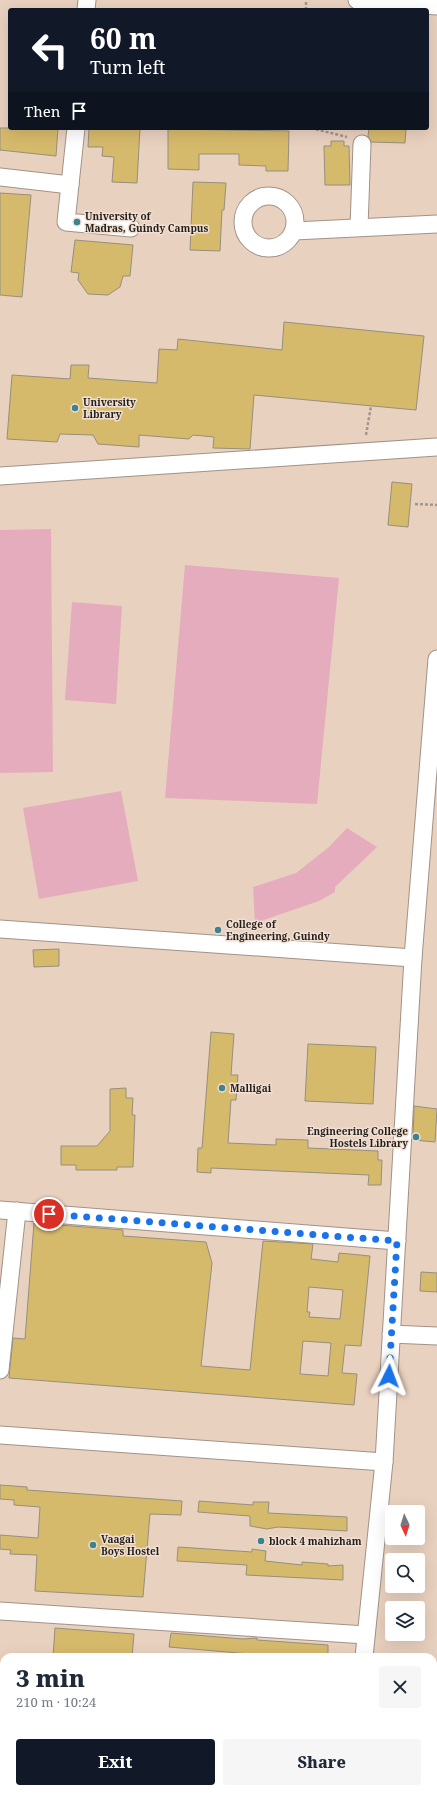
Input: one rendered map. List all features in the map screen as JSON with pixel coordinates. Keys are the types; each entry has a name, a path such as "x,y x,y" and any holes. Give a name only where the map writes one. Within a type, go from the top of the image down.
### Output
{"street":[{"path":"356,0 437,6"},
{"path":"76,130 66,222 131,228"},
{"path":"359,227 362,144"},
{"path":"0,177 70,184"},
{"path":"294,231 437,224"},
{"path":"0,476 437,447"},
{"path":"364,1653 384,1462 413,958 430,823 437,659"},
{"path":"0,929 413,958"},
{"path":"0,1210 397,1241"},
{"path":"0,1370 17,1211"},
{"path":"391,1334 437,1336"},
{"path":"0,1434 384,1462"},
{"path":"0,1611 366,1635"}],"path":[{"path":"319,130 343,136 362,144"},
{"path":"364,452 371,406"},
{"path":"415,504 437,505"}],"shaded area":[{"name":"College of Engineering, Guindy","path":"0,0 437,0 437,1653 0,1653"},
{"path":"51,529 53,772 0,773 0,530"},
{"path":"185,565 339,578 317,804 165,798"},
{"path":"72,602 122,606 116,704 65,700"},
{"path":"121,791 138,881 39,899 23,808"},
{"path":"347,828 377,847 335,887 335,892 319,901 255,923 253,887 296,873 329,847"}],"building":[{"path":"0,128 8,128 8,130 58,130 56,156 0,150"},
{"path":"89,130 140,130 137,183 112,182 114,157 102,156 103,147 88,147"},
{"path":"168,130 289,131 288,171 266,171 266,166 239,165 239,154 199,154 199,170 168,169"},
{"path":"369,130 406,130 405,143 371,142 368,136"},
{"path":"331,141 344,141 344,146 349,146 350,185 325,185 324,146 331,146"},
{"path":"193,182 226,183 224,210 222,210 220,251 190,250"},
{"path":"0,193 31,195 22,297 0,295"},
{"path":"75,240 133,245 130,276 123,276 120,287 108,295 88,294 78,280 79,273 71,272"},
{"path":"284,322 424,336 416,410 254,395 250,449 213,448 214,437 193,435 189,439 139,435 139,447 98,444 93,435 60,434 57,442 7,439 12,375 70,379 71,365 89,365 88,378 157,383 159,349 177,350 178,339 282,350"},
{"path":"392,482 412,484 408,527 388,525"},
{"path":"59,949 59,966 34,967 33,950"},
{"path":"211,1032 234,1034 231,1075 238,1075 236,1100 231,1100 228,1143 276,1145 276,1139 308,1140 308,1148 378,1151 378,1160 382,1160 381,1185 368,1185 369,1175 211,1168 211,1173 197,1172 198,1148 202,1148"},
{"path":"308,1044 376,1047 373,1104 305,1101"},
{"path":"126,1088 126,1098 133,1098 132,1115 135,1115 133,1167 117,1167 117,1170 76,1170 76,1165 61,1165 61,1146 97,1146 110,1131 110,1089"},
{"path":"414,1106 437,1109 435,1142 413,1140"},
{"path":"34,1223 123,1230 123,1236 206,1242 212,1263 201,1366 250,1370 263,1241 313,1244 311,1259 338,1262 339,1253 370,1256 361,1346 345,1345 342,1373 357,1374 354,1405 9,1378 13,1338 25,1339","holes":["309,1287 343,1290 340,1319 309,1317 310,1312 307,1312","303,1341 331,1343 328,1376 300,1374"]},
{"path":"421,1272 437,1273 437,1292 420,1291"},
{"name":"Vaagai Boys Hostel","path":"0,1485 27,1487 27,1490 182,1501 181,1515 150,1514 143,1597 35,1591 37,1555 10,1554 11,1550 0,1549 0,1535 38,1538 40,1507 14,1505 14,1500 0,1499"},
{"path":"199,1501 253,1505 253,1502 269,1502 268,1513 347,1517 347,1531 278,1527 267,1529 250,1526 250,1516 198,1512"},
{"path":"178,1547 252,1552 252,1549 266,1551 265,1561 302,1565 302,1562 328,1564 328,1566 343,1565 343,1580 246,1575 247,1565 177,1561"},
{"path":"55,1628 134,1634 132,1653 53,1653"},
{"path":"171,1633 243,1639 257,1638 257,1640 328,1645 328,1653 238,1653 169,1647"}],"place":[{"name":"University of Madras, Guindy Campus","path":"77,222"},
{"name":"University Library","path":"75,408"},
{"name":"College of Engineering, Guindy","path":"218,930"},
{"name":"Malligai","path":"222,1088"},
{"name":"Engineering College Hostels Library","path":"416,1137"},
{"name":"block 4 mahizham","path":"261,1541"},
{"name":"Vaagai Boys Hostel","path":"93,1545"}],"route":[{"path":"49,1214 397,1241 389,1376"}]}
